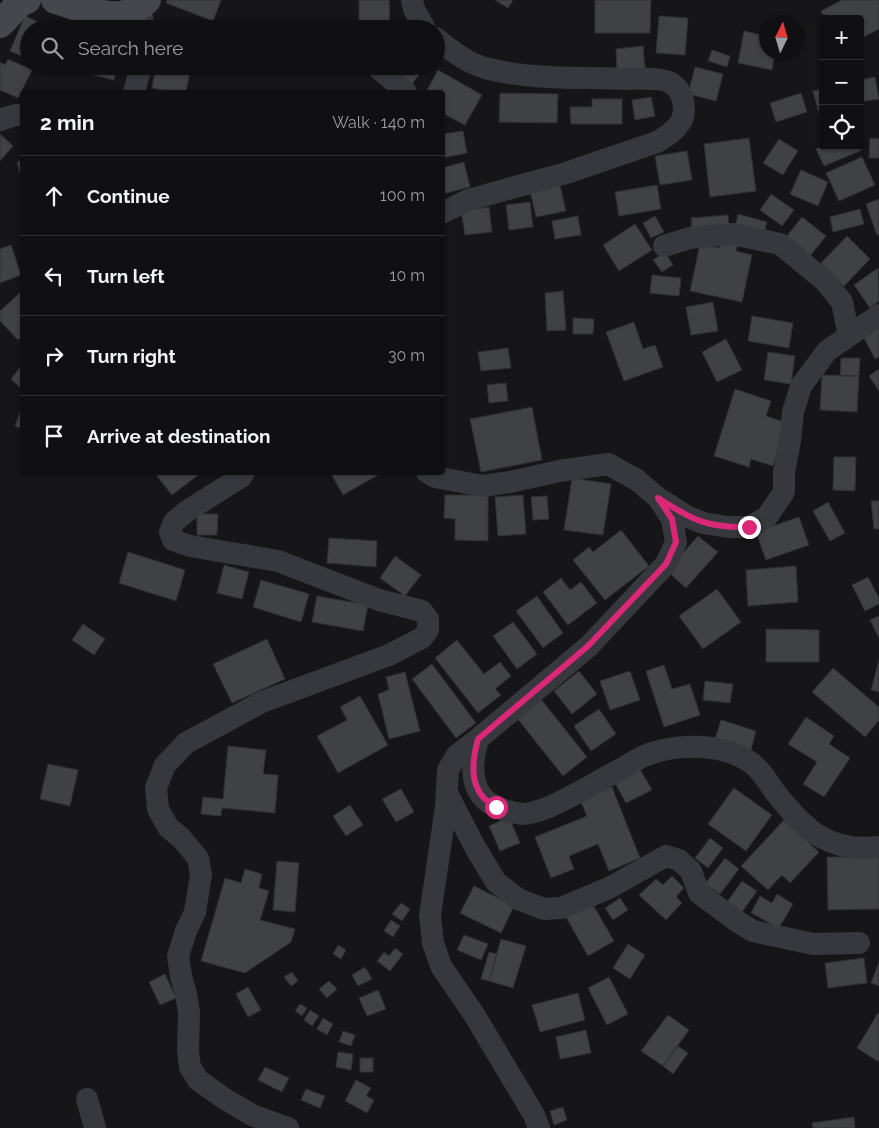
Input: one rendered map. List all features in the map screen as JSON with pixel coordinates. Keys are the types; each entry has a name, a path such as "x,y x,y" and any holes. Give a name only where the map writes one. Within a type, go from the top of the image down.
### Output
{"street":[{"path":"0,24 20,3 27,0"},
{"path":"55,0 102,14 117,16 144,11"},
{"path":"412,0 421,20"},
{"path":"445,45 474,63 502,72 541,76 644,79 670,82 681,93 684,108 681,122 670,134 656,142 566,172 468,200 445,212"},
{"path":"135,90 139,75"},
{"path":"386,75 404,90"},
{"path":"0,120 20,115"},
{"path":"664,246 690,238 732,234 780,244 825,281 842,302 849,336"},
{"path":"432,475 482,486 559,471 608,464 637,480 658,498 686,516 703,523 728,527 749,527 767,517 784,492 784,472 793,412 801,386 827,351 879,315"},
{"path":"242,475 187,511 174,522 170,532 173,540 190,546 278,561 379,600 422,611 428,619 428,630 422,638 389,655 262,702 186,743 164,765 156,788 158,809 168,827 181,838 198,858 201,875 195,912 186,930 178,956 189,1012 188,1051 190,1067 198,1080 224,1099 252,1115 288,1128"},
{"path":"533,1124 475,1016 441,966 433,942 430,916 447,793 448,770 457,754 478,739 588,646 666,564 676,542 672,519 658,498"},
{"path":"478,739 473,758 476,785 483,798 496,807 509,812 525,814 540,810 559,802 648,754 667,749 708,747 728,751 743,757 755,766 797,819 812,833 829,841 848,846 879,847"},
{"path":"447,793 474,847 496,882 518,900 544,909 561,908 609,888 666,856 679,860 691,871 699,893 753,931 813,944 859,944"},
{"path":"87,1099 95,1128"}],"building":[{"path":"167,0 221,0 213,20 166,3"},
{"path":"359,0 389,0 390,20 359,20"},
{"path":"495,0 513,0 508,8"},
{"path":"595,0 651,0 650,33 595,33"},
{"path":"842,0 879,0 879,29 864,37 864,15 823,15 821,11"},
{"path":"25,16 34,20 23,20"},
{"path":"659,16 688,18 685,55 656,53"},
{"path":"20,28 20,55 10,51"},
{"path":"744,31 759,34 759,60 774,60 772,70 738,63"},
{"path":"643,46 645,68 617,70 616,49"},
{"path":"712,50 730,56 727,67 708,61"},
{"path":"8,59 20,64 20,75 30,75 22,90 20,90 18,98 0,90 0,62 5,65"},
{"path":"695,67 723,74 716,101 688,94"},
{"path":"445,74 482,95 465,125 445,115 445,90 427,90 435,75"},
{"path":"93,75 115,75 114,80"},
{"path":"154,75 189,75 186,90 152,88"},
{"path":"399,75 419,75 411,85"},
{"path":"875,77 879,99 864,101 864,79"},
{"path":"819,90 819,114 813,91"},
{"path":"500,93 558,94 557,123 499,122"},
{"path":"801,93 807,112 776,122 770,103"},
{"path":"651,97 655,116 635,120 632,100"},
{"path":"592,99 622,99 622,124 571,124 570,107 592,107"},
{"path":"463,131 467,153 445,158 445,134"},
{"path":"0,134 13,146 0,161"},
{"path":"749,138 756,191 710,197 704,144"},
{"path":"870,138 879,139 879,158 869,158"},
{"path":"779,139 798,151 783,175 763,163"},
{"path":"819,148 819,150 862,150 824,166 816,149"},
{"path":"687,151 692,180 660,185 655,156"},
{"path":"862,157 875,185 839,201 826,173"},
{"path":"20,161 20,173 17,162"},
{"path":"464,162 470,187 445,193 445,167"},
{"path":"801,170 828,182 818,206 790,194"},
{"path":"560,185 566,211 536,217 530,191"},
{"path":"657,185 661,209 619,216 615,192"},
{"path":"771,194 794,210 782,226 760,210"},
{"path":"879,199 879,235 877,235 866,204"},
{"path":"530,202 533,227 509,230 506,205"},
{"path":"489,207 492,232 465,235 461,211"},
{"path":"860,209 864,224 833,232 830,217"},
{"path":"738,214 767,222 764,235 735,227"},
{"path":"728,215 729,229 692,232 691,218"},
{"path":"578,216 581,235 555,239 552,221"},
{"path":"655,216 664,232 651,238 643,223"},
{"path":"802,217 826,236 810,256 786,237"},
{"path":"635,224 652,250 619,271 603,245"},
{"path":"847,236 870,259 844,286 821,263"},
{"path":"721,239 738,243 736,251 752,255 742,302 690,291 700,244 719,248"},
{"path":"11,245 20,275 0,283 0,249"},
{"path":"665,252 673,265 662,272 653,260"},
{"path":"878,268 879,301 870,308 854,285"},
{"path":"652,275 681,278 679,296 650,293"},
{"path":"563,291 566,330 547,331 545,293"},
{"path":"20,293 20,338 18,340 0,321 0,311"},
{"path":"713,302 718,331 691,335 686,307"},
{"path":"752,316 793,323 789,348 748,341"},
{"path":"573,318 594,319 593,334 573,334"},
{"path":"634,322 643,349 655,345 663,367 624,381 606,332"},
{"path":"879,328 879,357 875,359 863,336"},
{"path":"726,339 742,370 717,382 702,352"},
{"path":"508,348 511,368 481,371 478,352"},
{"path":"768,352 795,356 791,384 764,380"},
{"path":"841,358 860,358 859,376 840,376"},
{"path":"20,368 20,387 11,379"},
{"path":"879,369 879,391 869,376"},
{"path":"822,375 859,376 857,412 820,410"},
{"path":"506,383 508,401 489,403 487,385"},
{"path":"735,389 771,401 766,416 787,423 773,466 751,459 749,467 714,456"},
{"path":"532,407 542,460 481,472 470,419"},
{"path":"20,412 20,428 15,426"},
{"path":"834,457 856,457 855,491 833,490"},
{"path":"158,475 198,475 172,495 157,476"},
{"path":"332,475 378,475 343,495"},
{"path":"572,478 611,484 603,535 564,530"},
{"path":"445,495 488,495 488,541 455,540 455,519 444,518"},
{"path":"523,495 526,534 498,536 495,497"},
{"path":"547,496 549,519 533,520 531,497"},
{"path":"871,501 879,501 879,529 874,529"},
{"path":"828,502 845,533 830,541 813,511"},
{"path":"197,514 218,514 217,535 197,535"},
{"path":"799,517 809,545 766,560 756,532"},
{"path":"621,530 649,566 605,600 573,560 589,547 593,552"},
{"path":"698,536 718,552 686,588 667,571"},
{"path":"329,538 377,541 376,567 327,563"},
{"path":"128,552 185,570 176,601 119,583"},
{"path":"395,556 421,575 405,596 380,578"},
{"path":"224,565 249,572 242,599 217,593"},
{"path":"796,566 798,602 748,606 746,570"},
{"path":"868,577 879,598 879,604 865,611 852,585"},
{"path":"561,578 570,590 581,582 597,603 568,625 543,592"},
{"path":"261,580 309,594 301,622 253,607"},
{"path":"717,589 741,622 703,649 679,616"},
{"path":"317,596 368,605 363,631 312,622"},
{"path":"537,596 563,633 543,648 516,611"},
{"path":"879,616 879,638 870,620"},
{"path":"513,622 537,654 517,669 493,636"},
{"path":"83,624 105,639 94,655 72,640"},
{"path":"766,629 819,630 819,662 766,662"},
{"path":"267,639 285,679 232,703 213,664"},
{"path":"457,640 484,674 500,662 511,676 495,689 501,695 478,713 435,658"},
{"path":"879,660 879,692 871,690"},
{"path":"432,664 476,723 456,738 412,679"},
{"path":"664,665 672,689 690,684 700,715 664,727 646,671"},
{"path":"833,668 879,707 879,720 865,737 812,692"},
{"path":"579,671 597,694 572,714 554,691"},
{"path":"630,671 640,700 610,710 600,681"},
{"path":"405,672 420,731 389,739 378,694 389,690 386,677"},
{"path":"705,681 733,684 730,703 703,700"},
{"path":"360,696 388,745 338,773 317,736 347,720 340,707"},
{"path":"541,699 587,757 563,776 517,718"},
{"path":"599,709 616,734 591,751 574,726"},
{"path":"806,717 834,736 829,744 850,758 824,797 803,784 817,762 788,744"},
{"path":"721,720 756,731 751,750 715,739"},
{"path":"228,746 266,750 263,774 278,775 275,813 222,808 221,816 201,814 203,797 223,799"},
{"path":"48,764 78,770 70,806 40,799"},
{"path":"640,769 652,790 626,803 615,783"},
{"path":"612,787 640,858 609,871 598,844 569,856 574,869 551,878 535,837 587,816 580,800"},
{"path":"734,788 772,815 746,851 708,824"},
{"path":"401,789 414,812 396,822 382,799"},
{"path":"350,805 363,825 346,836 333,816"},
{"path":"509,817 520,843 500,851 489,826"},
{"path":"784,820 819,852 790,883 782,875 768,890 741,866"},
{"path":"710,838 723,848 708,868 695,858"},
{"path":"827,857 879,857 879,909 828,910"},
{"path":"725,858 739,869 720,894 705,884"},
{"path":"277,861 299,863 295,912 273,910"},
{"path":"245,869 262,874 259,888 269,891 260,920 295,929 291,942 245,973 201,961 225,878 241,883"},
{"path":"672,876 684,888 676,897 682,903 666,920 639,895 656,879 663,885"},
{"path":"742,881 757,891 742,912 727,902"},
{"path":"474,886 514,906 501,933 460,913"},
{"path":"777,894 793,904 779,928 751,913 760,896 772,903"},
{"path":"620,898 628,910 613,920 605,908"},
{"path":"401,903 410,909 402,921 392,914"},
{"path":"592,903 614,941 588,956 566,917"},
{"path":"391,920 400,926 393,937 384,931"},
{"path":"464,935 488,944 481,960 457,950"},
{"path":"501,939 526,946 513,988 489,981"},
{"path":"628,944 645,955 630,979 613,968"},
{"path":"338,945 346,950 341,959 333,954"},
{"path":"395,948 403,954 390,971 377,961 384,952 389,956"},
{"path":"489,952 497,954 489,981 481,979"},
{"path":"864,958 867,983 828,988 825,963"},
{"path":"879,962 879,986 871,983"},
{"path":"365,967 372,979 358,986 352,975"},
{"path":"292,972 298,981 291,986 284,977"},
{"path":"165,974 176,998 160,1005 149,982"},
{"path":"609,977 628,1014 607,1025 588,988"},
{"path":"329,981 337,989 327,998 319,989"},
{"path":"248,987 261,1010 248,1017 236,994"},
{"path":"378,990 386,1009 367,1016 359,998"},
{"path":"578,993 585,1020 540,1032 532,1005"},
{"path":"300,1004 307,1008 302,1016 295,1011"},
{"path":"310,1010 319,1016 312,1026 304,1020"},
{"path":"879,1014 879,1062 857,1048"},
{"path":"668,1015 689,1030 663,1066 641,1051"},
{"path":"323,1018 333,1024 327,1035 317,1029"},
{"path":"586,1030 591,1053 560,1059 556,1037"},
{"path":"343,1031 355,1035 351,1046 339,1042"},
{"path":"678,1046 688,1053 673,1074 663,1066"},
{"path":"338,1052 353,1054 351,1070 336,1067"},
{"path":"360,1058 373,1058 373,1072 360,1072"},
{"path":"265,1067 289,1078 282,1092 258,1080"},
{"path":"356,1080 371,1088 366,1096 374,1100 367,1113 345,1101"},
{"path":"306,1089 325,1096 320,1108 301,1100"},
{"path":"563,1107 567,1120 554,1125 550,1111"},
{"path":"854,1117 855,1128 813,1128 812,1123"}],"route":[{"path":"496,807 483,798 476,785 473,758 478,739 588,646 666,564 676,542 672,519 658,498 686,516 703,523 728,527 749,527"}]}
